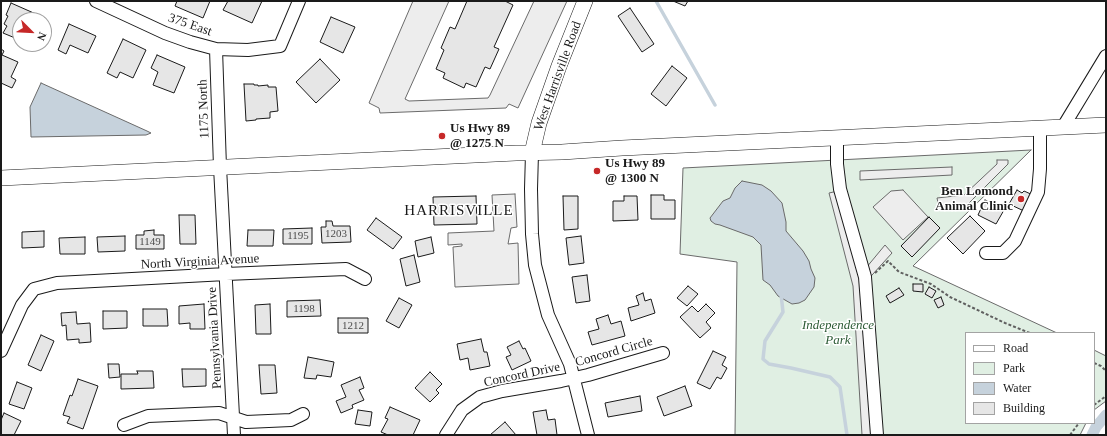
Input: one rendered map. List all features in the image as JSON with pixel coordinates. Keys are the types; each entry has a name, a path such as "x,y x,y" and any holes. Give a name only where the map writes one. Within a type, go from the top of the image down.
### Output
{"main road":[{"name":"West Harrisville Road","path":"532,153 539,123 583,2"},
{"path":"1,178 1106,125"}],"street":[{"name":"375 East","path":"96,1 166,33 190,42 216,49 248,50 280,46 299,1"},
{"name":"1175 North","path":"216,49 220,167"},
{"path":"1063,127 1106,56"},
{"path":"986,253 1003,253 1015,241 1038,192 1040,169 1040,128"},
{"path":"837,138 840,189 865,277 877,435"},
{"path":"532,153 532,234 535,265 548,315 570,364 588,435"},
{"name":"Pennsylvania Drive","path":"220,167 234,435"},
{"name":"North Virginia Avenue","path":"1,350 22,305 34,289 57,283 346,269 365,279"},
{"name":"Concord Circle","path":"573,378 663,353"},
{"name":"Concord Drive","path":"446,435 462,410 480,397 502,391 573,378"},
{"path":"124,425 148,416 220,413 246,422 291,420 303,414"}],"path":[{"path":"888,262 899,272 931,284 950,297 1028,332"},
{"path":"1095,363 1101,366 1106,371"},
{"path":"1095,404 1106,396"},
{"path":"1070,435 1078,424"}],"green space":[{"name":"Independence Park","path":"1031,150 913,266 1055,332 965,332 965,424 1086,424 1080,435 735,435 737,262 680,254 683,168"},
{"path":"1095,350 1106,356 1106,401 1095,409"}],"shaded area":[{"path":"413,1 449,1 405,99 409,101 488,98 534,1 567,1 518,108 509,104 506,108 380,113 379,108 369,103"},
{"path":"997,160 1008,160 1008,164 968,204 939,207 937,198 964,195 997,164"},
{"path":"952,167 952,175 860,180 860,171"},
{"path":"903,190 928,217 903,240 873,207 891,191"},
{"path":"838,191 861,274 885,245 892,253 863,285 873,435 862,435 853,286 829,193"},
{"path":"515,194 517,227 511,228 508,244 518,243 519,284 455,287 453,247 462,246 462,244 448,245 448,233 494,231 492,195"}],"water":[{"path":"41,83 151,133 146,135 31,137 30,107"},
{"path":"742,181 762,185 771,191 782,203 786,222 786,231 803,251 809,261 815,278 814,287 805,300 799,303 792,304 778,296 770,285 763,280 761,245 753,237 715,224 711,221 710,218 723,201 730,198 735,188"}],"building":[{"path":"177,1 210,1 203,18 175,6"},
{"path":"228,1 262,1 252,23 223,10"},
{"path":"467,1 505,1 513,5 494,47 499,49 490,69 485,67 476,87 466,83 464,88 443,78 445,73 436,69 444,50 441,48 450,27 455,29"},
{"path":"673,1 688,1 685,6"},
{"path":"11,3 31,12 12,12 12,37 3,33 7,26 4,24 8,16 6,15"},
{"path":"630,8 654,44 642,52 618,16"},
{"path":"331,17 355,27 343,53 320,42"},
{"path":"69,24 96,36 88,53 70,45 66,54 58,50"},
{"path":"123,39 146,50 133,78 120,72 117,78 107,73"},
{"path":"1,49 4,51 2,55 18,62 11,77 16,80 12,88 1,83"},
{"path":"157,55 185,67 174,93 153,85 158,72 151,68"},
{"path":"320,59 340,80 316,103 296,82"},
{"path":"672,66 687,78 666,106 651,94"},
{"path":"244,84 254,84 258,86 268,85 268,87 276,87 278,111 270,112 270,118 246,121"},
{"name":"Ben Lomond Animal Clinic","path":"1017,190 1022,193 1024,191 1033,195 1024,211 1009,204"},
{"path":"651,195 664,195 664,200 675,200 675,219 651,219"},
{"path":"476,196 477,224 434,225 433,197"},
{"path":"563,196 578,196 578,229 564,230"},
{"path":"624,196 637,196 638,220 613,221 613,201 624,201"},
{"path":"985,200 1004,210 996,224 978,215"},
{"path":"179,215 195,215 196,244 180,244"},
{"path":"970,216 985,231 963,254 947,238"},
{"path":"929,217 940,228 912,257 901,246"},
{"path":"376,218 402,237 393,249 367,230"},
{"path":"326,221 332,221 333,226 350,226 351,242 322,243 321,227 326,227"},
{"path":"312,228 312,244 283,244 283,229"},
{"path":"154,230 154,235 164,235 164,249 136,249 136,235 144,235 144,231"},
{"path":"248,230 274,230 273,246 247,246"},
{"path":"44,231 44,247 22,248 22,232"},
{"path":"125,236 125,251 98,252 97,237"},
{"path":"581,236 584,263 569,265 566,238"},
{"path":"85,237 85,254 60,254 59,238"},
{"path":"431,237 434,253 418,257 415,241"},
{"path":"414,255 420,282 406,286 400,259"},
{"path":"587,275 590,301 576,303 572,277"},
{"path":"913,284 923,284 923,292 913,291"},
{"path":"688,286 698,294 687,306 677,298"},
{"path":"929,287 936,291 932,298 925,294"},
{"path":"899,288 904,295 890,303 886,296"},
{"path":"643,293 645,301 651,299 655,313 631,321 628,308 639,305 636,296"},
{"path":"941,297 944,305 938,308 934,300"},
{"path":"399,298 412,305 399,328 386,321"},
{"path":"320,300 321,316 287,317 287,301"},
{"path":"204,304 205,329 190,329 190,323 179,324 179,306"},
{"path":"270,304 271,334 256,334 255,305"},
{"path":"706,304 715,313 706,322 711,328 700,338 680,317 692,306 698,312"},
{"path":"143,309 167,309 168,326 143,326"},
{"path":"103,311 127,311 127,328 103,329"},
{"path":"76,312 77,324 90,323 91,342 79,343 79,339 67,340 66,325 62,326 61,313"},
{"path":"608,315 611,324 621,321 625,336 592,345 588,332 599,329 596,319"},
{"path":"338,318 368,318 368,333 338,333"},
{"path":"41,335 54,341 41,371 28,365"},
{"path":"481,339 484,352 487,352 490,366 470,370 468,358 460,360 457,344"},
{"path":"519,341 523,349 525,348 531,361 512,370 506,357 511,355 507,347"},
{"path":"713,351 726,357 722,365 727,368 721,379 717,377 710,389 697,383"},
{"path":"308,357 334,362 331,377 317,375 316,379 304,378"},
{"path":"108,364 119,364 120,377 109,378"},
{"path":"259,365 275,365 277,393 261,394"},
{"path":"182,369 206,369 206,386 183,387"},
{"path":"137,371 153,371 154,388 121,389 121,374 138,374"},
{"path":"430,372 442,384 436,390 439,393 430,402 415,388"},
{"path":"360,377 364,388 359,390 364,400 352,405 353,408 341,413 336,401 346,397 341,385"},
{"path":"78,379 98,386 83,429 67,423 70,417 63,415 70,395 72,396"},
{"path":"17,382 32,388 24,409 9,404"},
{"path":"685,386 692,406 664,416 657,397"},
{"path":"640,396 642,411 608,417 605,403"},
{"path":"390,407 420,420 413,435 388,435 381,432 388,419 385,418"},
{"path":"358,410 372,412 370,426 355,424"},
{"path":"546,410 548,420 555,419 557,435 537,435 533,412"},
{"path":"4,413 21,421 14,435 1,435 1,420"},
{"path":"505,422 516,435 490,435"}],"waterway":[{"path":"656,1 715,105"},
{"path":"781,294 783,312 765,341 763,359 769,364 830,377 840,387 847,435"},
{"path":"1092,435 1096,427 1106,415"}],"place":[{"name":"Us Hwy 89 @ 1275 N","path":"442,136"},
{"name":"Us Hwy 89 @ 1300 N","path":"597,171"},
{"name":"Ben Lomond Animal Clinic","path":"1021,199"}],"district":[{"name":"HARRISVILLE","path":"459,211"}]}
